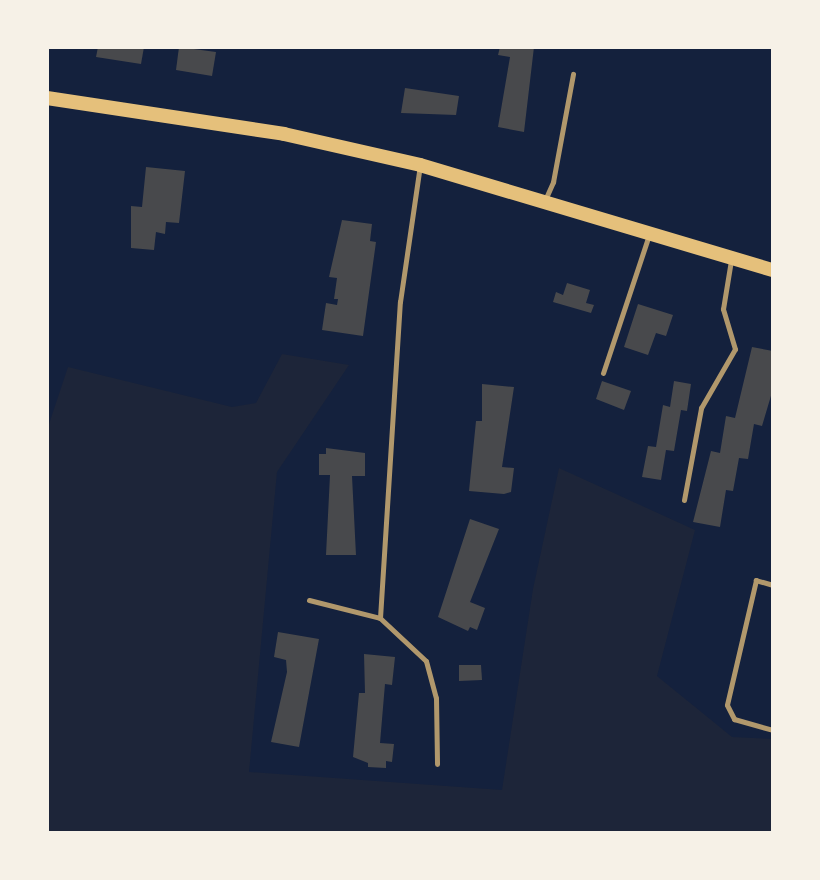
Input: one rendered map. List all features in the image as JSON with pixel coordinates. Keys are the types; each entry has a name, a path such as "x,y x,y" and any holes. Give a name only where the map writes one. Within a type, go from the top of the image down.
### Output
{"main road":[{"path":"47,98 284,134 419,165 730,260 773,270"}],"lane":[{"path":"544,203 553,182 573,74"},
{"path":"380,618 400,302 419,165"},
{"path":"603,373 649,235"},
{"path":"684,500 701,408 735,349 723,309 730,260"},
{"path":"773,585 755,580 727,705 734,719 773,730"},
{"path":"309,600 380,618 426,661 433,675 436,764"}],"shaded area":[{"path":"282,354 349,365 277,472 249,772 502,790 533,589 559,468 695,530 657,676 732,737 773,739 773,833 47,833 47,430 68,367 232,407 256,403"}],"building":[{"path":"98,47 144,47 141,64 96,57"},
{"path":"179,47 216,52 212,76 176,70"},
{"path":"500,47 534,47 524,132 498,127 510,57 498,55"},
{"path":"405,88 459,96 456,115 401,113"},
{"path":"146,167 185,171 179,223 166,222 165,234 156,232 154,250 131,248 131,206 142,207"},
{"path":"342,220 372,224 370,241 376,242 363,336 322,330 326,303 337,305 338,299 334,299 337,278 329,277"},
{"path":"567,283 590,290 586,303 594,305 591,313 553,302 556,292 563,295"},
{"path":"638,304 673,315 666,336 656,333 648,355 624,347"},
{"path":"752,347 773,351 773,389 762,426 754,424 748,459 739,458 733,491 726,490 720,527 693,522 711,451 720,453 726,416 735,418"},
{"path":"602,381 631,391 624,410 596,399"},
{"path":"674,381 691,384 687,411 681,410 674,451 666,450 661,480 642,477 648,446 656,447 663,405 670,407"},
{"path":"482,384 514,387 502,467 514,468 511,492 504,494 469,491 476,421 482,421"},
{"path":"326,448 365,453 365,476 352,476 356,555 326,555 330,475 319,475 319,454 326,454"},
{"path":"470,519 499,529 470,602 485,608 477,630 470,627 468,631 438,617"},
{"path":"278,632 319,639 299,747 271,742 287,672 286,660 274,657"},
{"path":"364,654 395,657 392,685 385,684 380,743 394,744 392,762 386,761 386,768 368,767 368,763 353,757 359,693 365,693"},
{"path":"459,665 481,665 482,680 459,681"}]}
